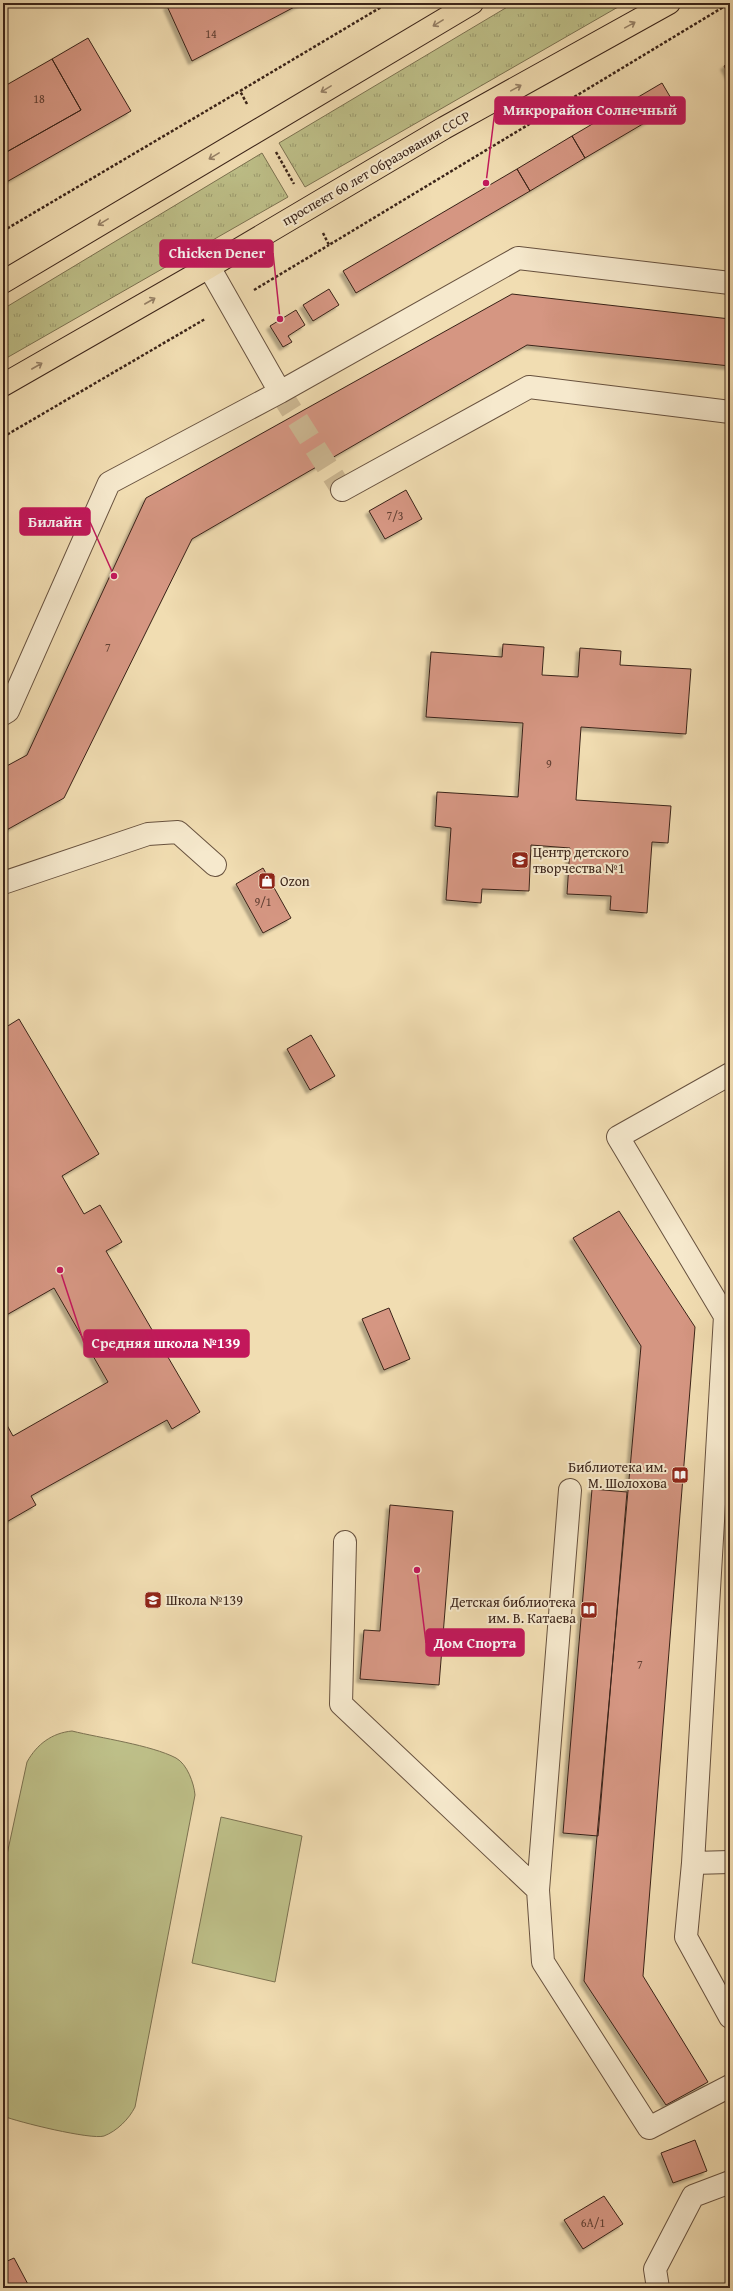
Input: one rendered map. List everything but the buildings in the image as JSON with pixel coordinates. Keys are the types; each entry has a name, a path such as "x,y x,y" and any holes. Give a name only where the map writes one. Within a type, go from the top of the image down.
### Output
{"main road":[{"path":"3,282 472,3"},
{"name":"проспект 60 лет Образования СССР","path":"3,385 209,267 444,128 669,3"}],"lane":[{"path":"3,714 8,711 109,483 280,392 518,258 730,283"},
{"path":"209,267 280,392"},
{"path":"342,490 529,387 730,412"},
{"path":"3,883 148,834 178,832 215,865"},
{"path":"730,1074 618,1137 725,1316 693,1863 686,1937 730,2017"},
{"path":"570,1490 538,1890 543,1962 649,2128 730,2086"},
{"path":"345,1542 341,1704 538,1890"},
{"path":"693,1863 730,1862"},
{"path":"658,2288 655,2268 693,2196 730,2182"}],"path":[{"path":"3,232 388,3"},
{"path":"3,437 330,245 730,3"},
{"path":"240,90 251,110"},
{"path":"272,146 298,191"},
{"path":"320,229 330,245"}],"green space":[{"path":"514,3 625,3 305,187 279,143"},
{"path":"262,153 288,197 3,360 3,309"},
{"path":"72,1731 153,1749 176,1758 187,1769 195,1795 135,2107 118,2128 109,2134 97,2137 54,2130 3,2116 3,1873 27,1762 35,1750 46,1740 58,1734"},
{"path":"221,1817 302,1836 275,1982 192,1963"}],"tunnel":[{"path":"280,392 342,490"}],"place":[{"name":"Микрорайон Солнечный","path":"486,183"},
{"name":"Chicken Dener","path":"280,319"},
{"name":"Билайн","path":"114,576"},
{"name":"Центр детского творчества №1","path":"520,860"},
{"name":"Ozon","path":"267,881"},
{"name":"Средняя школа №139","path":"60,1270"},
{"name":"Библиотека им. М. Шолохова","path":"680,1475"},
{"name":"Дом Спорта","path":"417,1570"},
{"name":"Школа №139","path":"153,1600"},
{"name":"Детская библиотека им. В. Катаева","path":"589,1610"}]}
